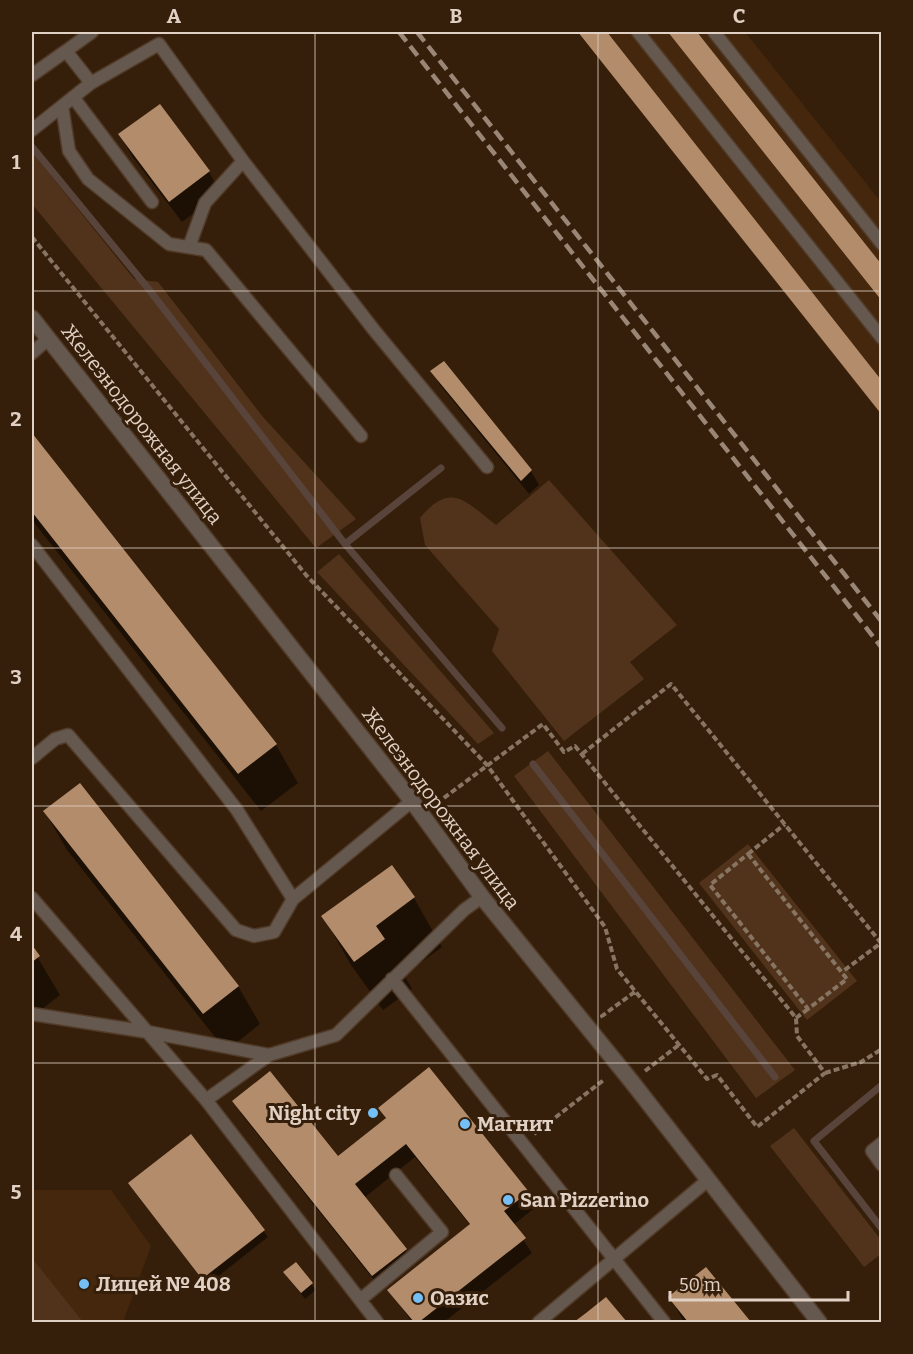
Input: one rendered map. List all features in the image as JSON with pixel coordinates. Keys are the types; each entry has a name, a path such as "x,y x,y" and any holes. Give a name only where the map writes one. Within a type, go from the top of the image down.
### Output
{"street":[{"name":"Железнодорожная улица","path":"32,318 412,801 482,897 632,1082 819,1323"}],"lane":[{"path":"32,75 92,32"},
{"path":"638,32 882,338"},
{"path":"714,32 882,244"},
{"path":"32,130 91,83 159,44 243,161 374,330 487,467"},
{"path":"66,51 91,83"},
{"path":"73,97 152,202"},
{"path":"62,106 69,151 88,179 169,244 206,250 361,436"},
{"path":"189,247 205,203 243,161"},
{"path":"32,352 48,339"},
{"path":"32,545 237,810 293,899"},
{"path":"32,758 55,739 68,735 236,930 254,936 274,932 293,899 412,801"},
{"path":"207,1100 269,1055 336,1035 464,910 482,897"},
{"path":"32,898 207,1100 377,1323"},
{"path":"392,979 664,1323"},
{"path":"32,1014 148,1032 269,1055"},
{"path":"882,1143 872,1151 882,1165"},
{"path":"360,1300 442,1233 396,1175"},
{"path":"539,1323 708,1180"}],"path":[{"path":"32,237 306,575 487,765 605,927 616,969 707,1079 717,1075 757,1127 825,1073 861,1062 882,1049"},
{"path":"582,754 670,684 881,943 842,972"},
{"path":"422,814 548,720"},
{"path":"543,724 564,752 575,746 582,754 796,1018 797,1036 825,1073"},
{"path":"785,824 710,885 808,1009"},
{"path":"748,854 847,979 796,1018"},
{"path":"602,1016 636,991"},
{"path":"645,1071 680,1044"},
{"path":"522,1143 604,1079"}],"shaded area":[{"path":"578,32 745,32 881,202 881,415"},
{"path":"32,152 134,279 158,282 263,417 356,519 316,548 32,204"},
{"path":"549,480 677,625 630,662 644,679 564,741 492,651 499,629 425,545 420,518 431,506 450,497 467,503 496,525"},
{"path":"339,554 494,733 478,744 317,572"},
{"path":"548,751 795,1070 756,1098 514,776"},
{"path":"748,844 857,981 807,1020 699,883"},
{"path":"794,1128 881,1240 881,1254 864,1267 770,1146"},
{"name":"Лицей № 408","path":"32,1190 111,1190 151,1246 123,1322 32,1322"},
{"path":"32,1258 83,1322 32,1322"}],"building":[{"path":"578,32 607,32 882,381 882,415"},
{"path":"668,32 697,32 882,265 882,301"},
{"path":"160,104 210,171 169,202 118,134"},
{"path":"444,361 532,470 521,481 430,371"},
{"path":"32,433 277,744 238,774 32,512"},
{"path":"80,783 239,986 203,1014 43,811"},
{"path":"392,865 415,897 376,926 385,939 354,962 321,916"},
{"path":"32,945 40,956 32,962"},
{"path":"429,1067 529,1192 504,1211 526,1238 419,1322 414,1322 387,1290 470,1224 406,1144 355,1184 407,1249 372,1276 232,1101 270,1071 338,1156 386,1118 378,1108"},
{"path":"191,1134 265,1230 202,1279 128,1183"},
{"path":"296,1262 313,1283 301,1293 283,1272"},
{"path":"706,1267 751,1322 688,1322 668,1297"},
{"path":"606,1297 627,1322 574,1322 586,1313"}],"waterway":[{"path":"33,148 147,287 345,544 502,728"},
{"path":"345,544 441,468"},
{"path":"533,764 775,1077"},
{"path":"882,1085 814,1141 882,1229"}],"railway":[{"path":"399,32 882,648"},
{"path":"417,32 882,622"}],"place":[{"name":"Night city","path":"373,1113"},
{"name":"Магнит","path":"465,1124"},
{"name":"San Pizzerino","path":"508,1200"},
{"name":"Лицей № 408","path":"84,1284"},
{"name":"Оазис","path":"418,1298"}]}
